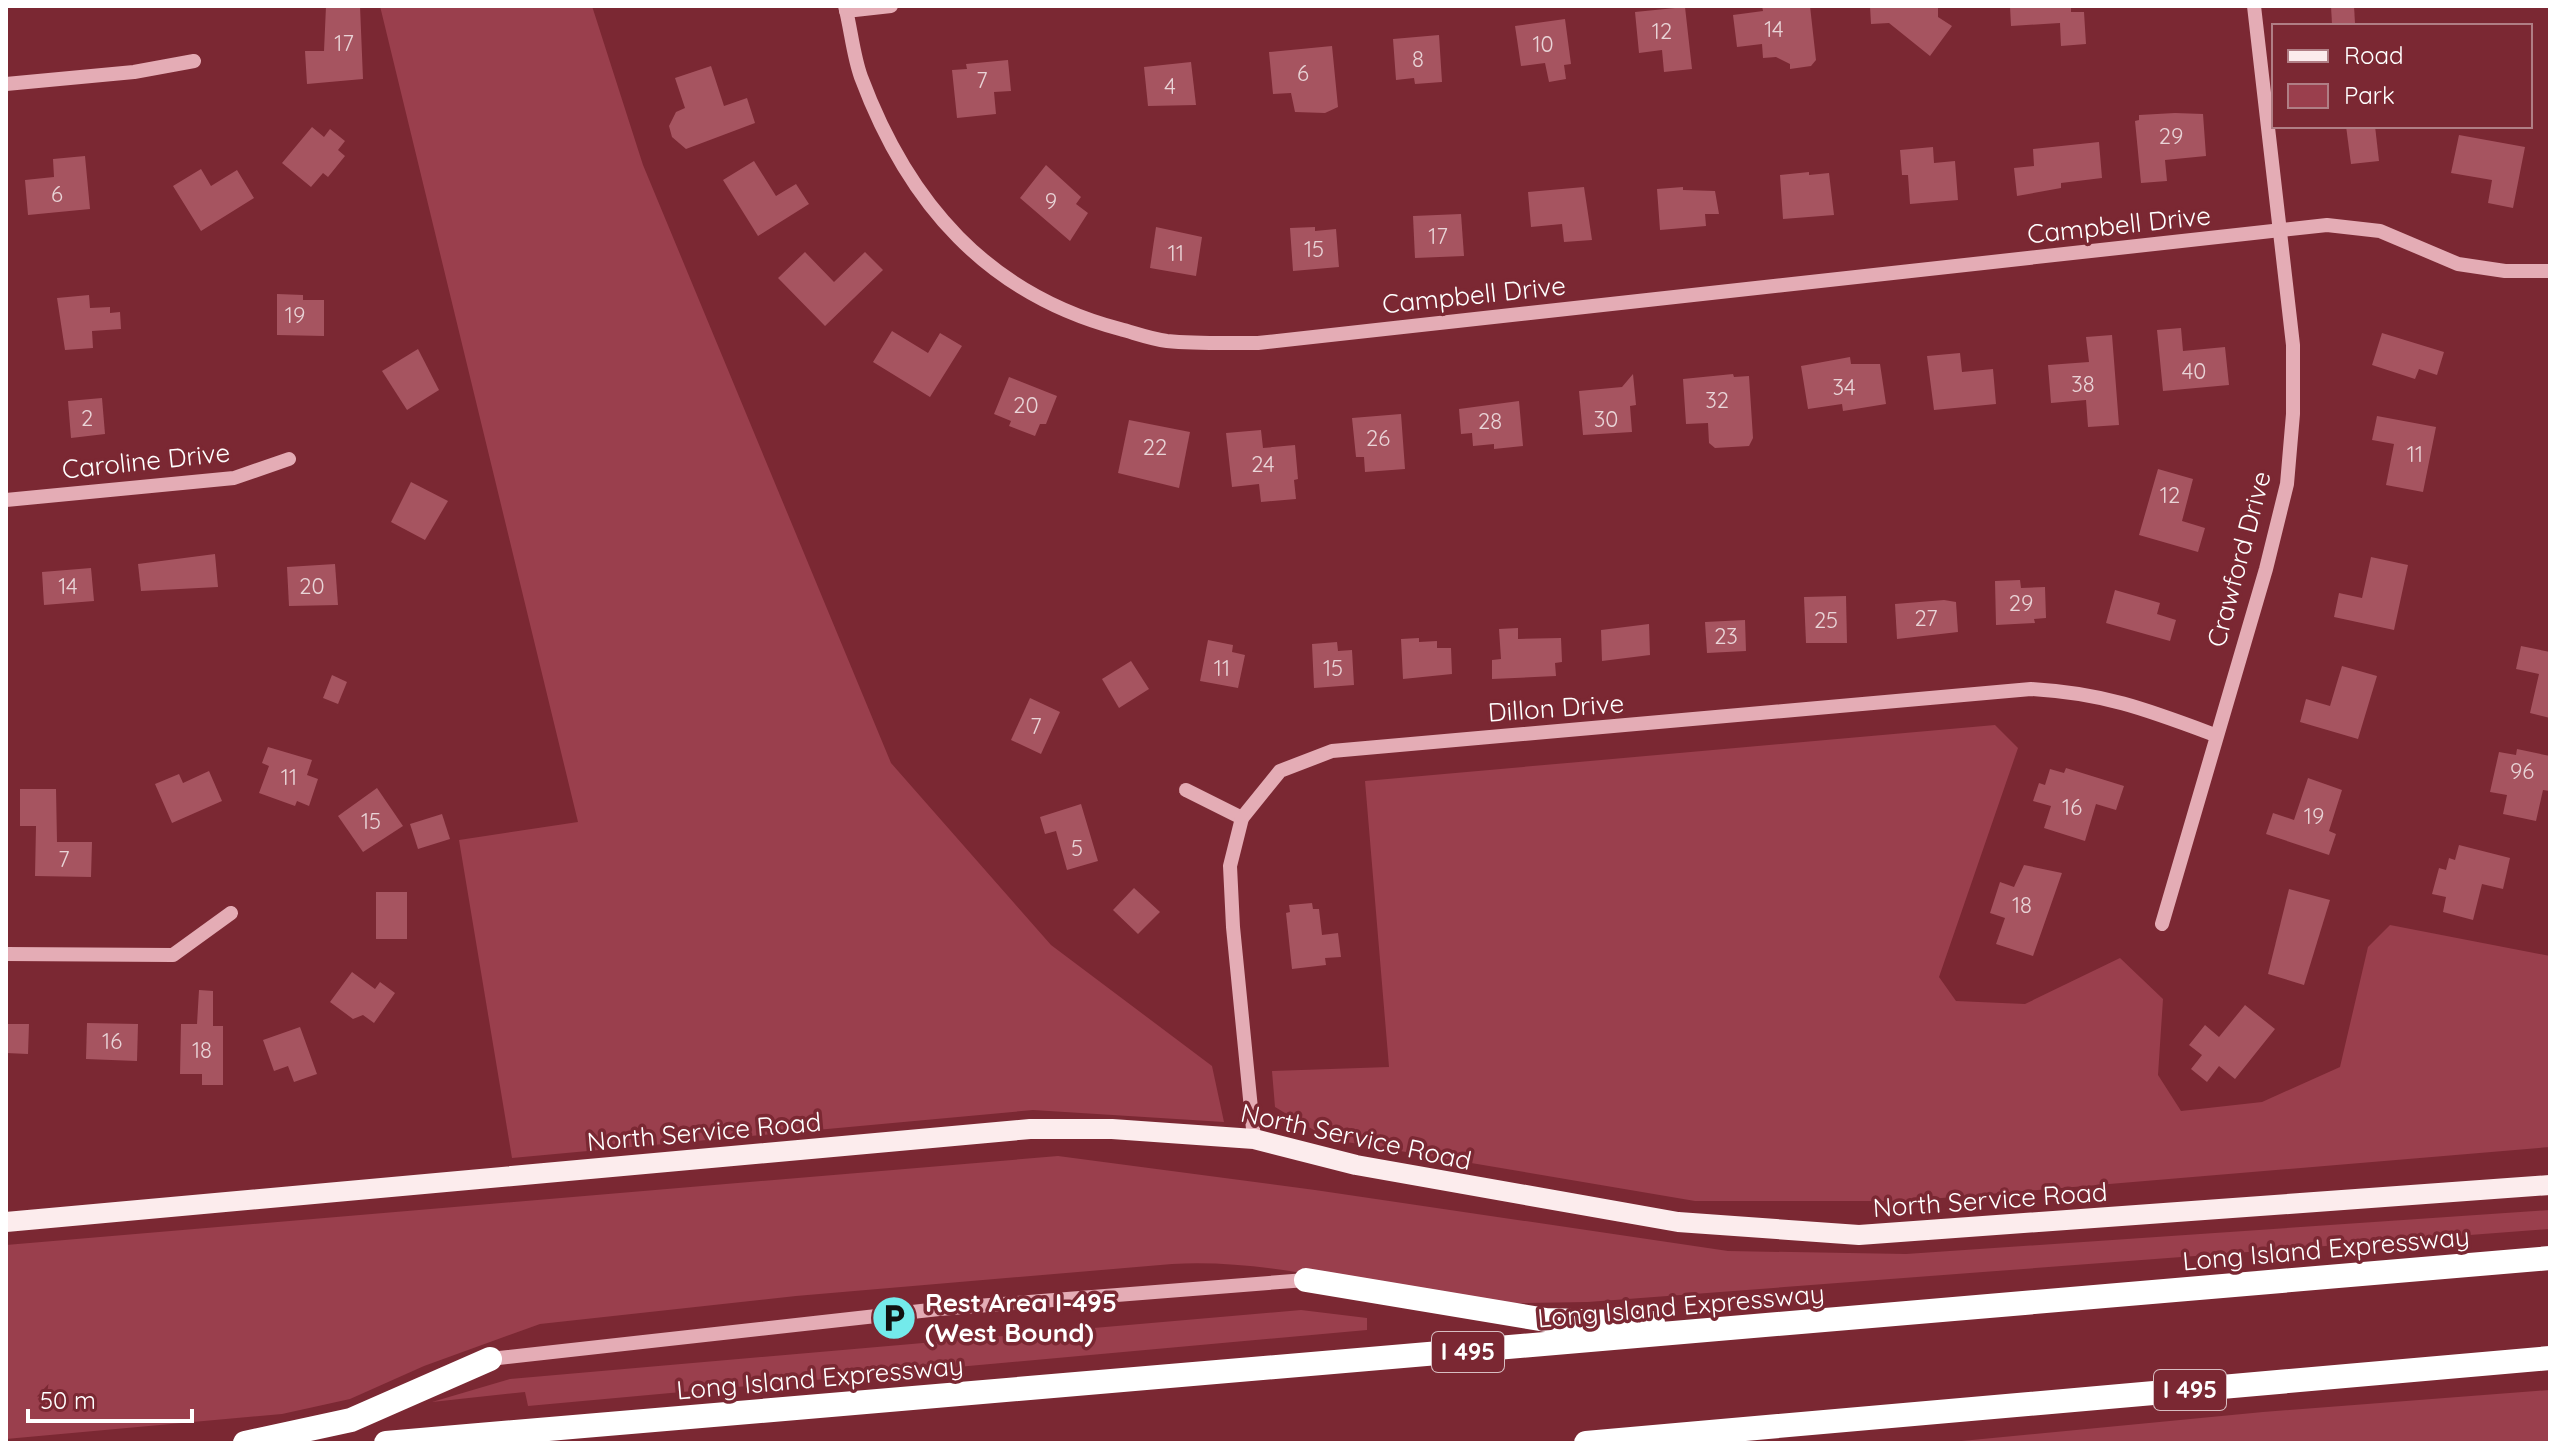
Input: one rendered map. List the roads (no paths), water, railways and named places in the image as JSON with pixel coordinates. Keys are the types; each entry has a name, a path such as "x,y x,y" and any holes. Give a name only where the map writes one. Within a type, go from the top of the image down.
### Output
{"highway":[{"name":"Long Island Expressway","path":"386,1443 2550,1258"},
{"path":"1306,1280 1546,1320 1771,1327"},
{"name":"I 495","path":"1586,1443 2550,1358"},
{"path":"245,1443 351,1420 490,1359"}],"main road":[{"name":"North Service Road","path":"6,1222 1030,1129 1112,1129 1254,1139 1356,1165 1663,1220 1859,1235 2550,1185"}],"street":[{"path":"846,8 891,6"},
{"name":"Crawford Drive","path":"2162,924 2266,569 2287,484 2293,414 2293,345 2283,232 2254,6"},
{"name":"Campbell Drive","path":"846,8 860,75 890,143 922,197 964,246 1015,285 1075,317 1166,341 1258,343 2327,225 2380,231 2458,264 2505,271 2550,271"},
{"path":"6,84 134,72 194,61"},
{"name":"Caroline Drive","path":"6,500 234,478 289,459"},
{"name":"Dillon Drive","path":"1254,1139 1230,866 1242,818 1280,771 1332,751 2031,689 2082,691 2128,703 2215,735"},
{"path":"1186,790 1242,818"},
{"path":"6,954 173,955 231,913"},
{"path":"490,1359 939,1309 1306,1280"}],"place":[{"name":"Rest Area I-495 (West Bound)","path":"894,1318"}]}
